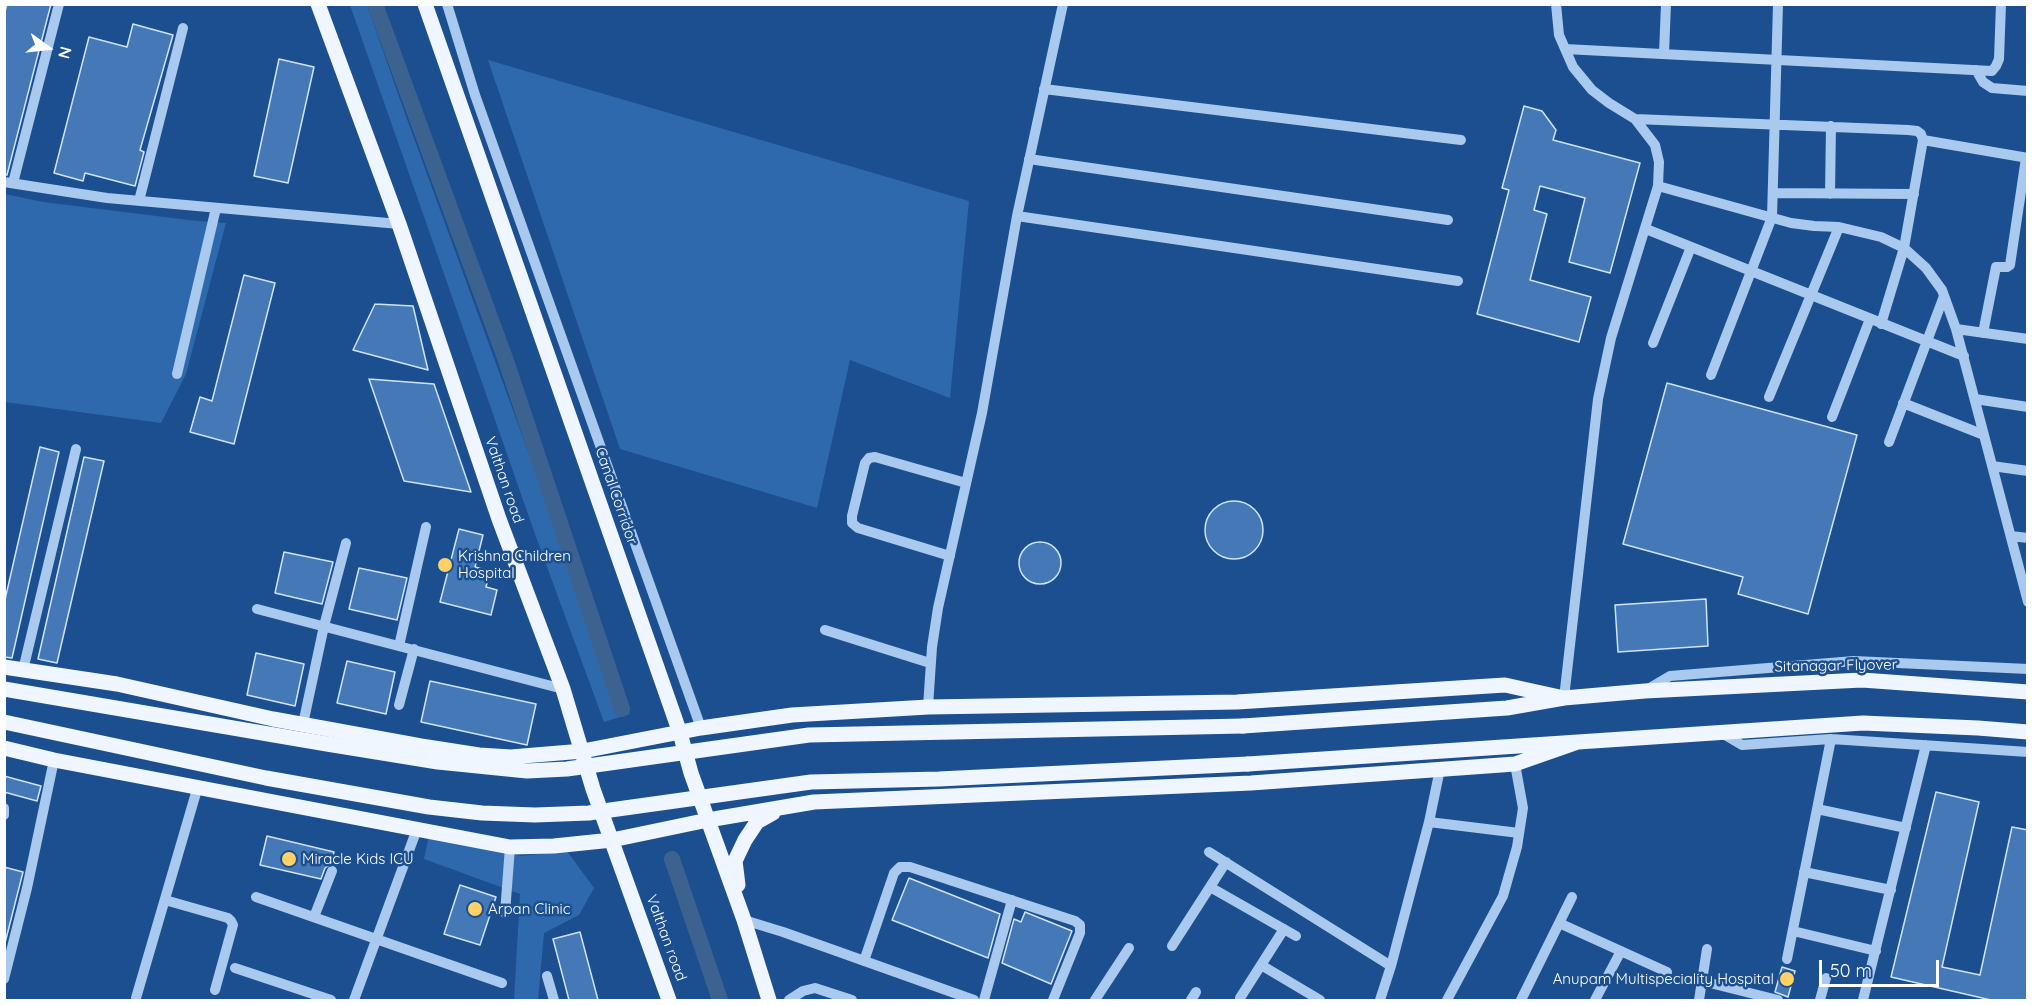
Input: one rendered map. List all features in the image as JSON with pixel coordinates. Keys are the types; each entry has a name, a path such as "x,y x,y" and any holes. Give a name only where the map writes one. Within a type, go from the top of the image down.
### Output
{"main road":[{"name":"Valthan road","path":"318,4 399,224 499,519 563,688 593,789 669,1000"},
{"name":"Canal Corridor","path":"425,4 680,733 769,1000"},
{"path":"4,667 117,684 273,719 479,755 511,757 583,751 701,728 792,715 928,707 1237,702 1505,685 1564,698"},
{"name":"Sitanagar Flyover","path":"1564,698 1645,691 1862,680 2028,692"},
{"path":"4,689 438,762 527,771 567,769 809,735 1243,726 1507,708 1564,698"},
{"path":"4,722 301,784 429,807 535,816 589,813 811,782 939,779 1248,764 1863,723 2028,732"},
{"path":"4,748 54,760 510,847 554,846 612,840 708,820 814,802 1240,783 1515,764 1578,742"},
{"path":"744,920 735,861 745,840 758,822 781,808"}],"street":[{"path":"59,4 9,183 139,201 399,224"},
{"path":"447,4 475,95 701,728"},
{"path":"928,707 930,663 938,608 982,413 1017,216 1063,4"},
{"path":"1556,4 1559,35 1573,68 1592,90 1635,118 1655,145 1659,162 1658,186 1611,339 1598,399 1564,698"},
{"path":"1664,54 1666,4"},
{"path":"1711,375 1772,217 1778,4"},
{"path":"1565,49 1992,71 1999,59 2001,4"},
{"path":"139,201 183,28"},
{"path":"1976,70 1983,82 1992,87 2028,91"},
{"path":"1044,89 1461,140"},
{"path":"1635,118 1908,130 1921,134 1923,140 1905,248 1881,324"},
{"path":"1830,194 1831,126"},
{"path":"1923,140 2027,158 2010,265 1999,266 1995,269 1983,333"},
{"path":"1029,159 1448,220"},
{"path":"1658,186 1791,223 1839,227 1881,237 1905,248 1926,268 1944,296 1956,329 2028,602"},
{"path":"1773,193 1914,194"},
{"path":"177,374 216,208"},
{"path":"1017,216 1458,281"},
{"path":"1769,397 1839,227"},
{"path":"1646,229 1964,356"},
{"path":"1653,343 1691,247"},
{"path":"1889,441 1944,296"},
{"path":"1832,417 1870,319"},
{"path":"1956,329 2028,339"},
{"path":"1976,399 2028,407"},
{"path":"1903,404 1984,435"},
{"path":"23,670 76,449"},
{"path":"950,556 858,528 852,523 852,516 868,458 875,457 966,483"},
{"path":"1992,466 2028,471"},
{"path":"399,646 426,527"},
{"path":"2011,536 2028,538"},
{"path":"303,724 345,543"},
{"path":"257,609 563,688"},
{"path":"825,630 930,663"},
{"path":"399,705 414,649"},
{"path":"1645,691 1670,676 1854,661 2028,669"},
{"path":"1720,732 1742,745 1831,739 2028,752"},
{"path":"1787,959 1831,739"},
{"path":"1863,1000 1926,745"},
{"path":"4,979 25,899 54,760"},
{"path":"1447,1000 1503,896 1523,808 1515,764"},
{"path":"1380,1000 1429,822 1440,769"},
{"path":"136,998 198,786"},
{"path":"4,808 4,815"},
{"path":"1817,809 1906,828"},
{"path":"1429,822 1519,833"},
{"path":"354,1000 417,829"},
{"path":"505,914 510,847"},
{"path":"1209,852 1391,966"},
{"path":"1172,946 1226,862"},
{"path":"864,962 894,873 900,867 910,867 1076,921 1080,925 1080,933 1053,1000"},
{"path":"315,917 332,871"},
{"path":"1804,872 1891,890"},
{"path":"1210,887 1296,936"},
{"path":"256,897 502,983"},
{"path":"1521,1000 1572,897"},
{"path":"165,900 228,918 231,921 233,925 215,990"},
{"path":"984,1000 1012,900"},
{"path":"744,920 972,1000"},
{"path":"1559,923 1667,972"},
{"path":"1240,998 1284,929"},
{"path":"1793,931 1876,951"},
{"path":"1095,1000 1129,948"},
{"path":"1699,1000 1707,949"},
{"path":"1595,1000 1622,951"},
{"path":"1261,965 1320,1000"},
{"path":"236,968 331,1000"},
{"path":"547,976 554,1000"},
{"path":"1820,1000 1826,978"},
{"path":"1702,981 1778,1000"},
{"path":"789,1000 803,991 815,988 852,1000"}],"shaded area":[{"path":"350,5 367,5 586,611 630,714 604,722 536,537"},
{"path":"488,60 969,201 950,398 850,360 817,508 620,449"},
{"path":"5,194 43,202 226,223 186,374 161,423 5,402"},
{"path":"429,835 521,856 567,851 594,888 579,915 544,933 538,1000 514,1000 520,894 424,859"}],"building":[{"path":"7,4 51,4 7,175 4,175 4,15"},
{"path":"133,24 173,35 140,150 144,152 135,186 85,173 83,181 54,173 89,37 127,47"},
{"path":"279,59 314,67 288,183 254,176"},
{"path":"1524,106 1542,111 1556,130 1553,140 1640,163 1610,273 1569,262 1585,198 1540,186 1534,210 1547,214 1530,280 1591,297 1579,342 1477,314 1509,190 1502,188"},
{"path":"244,275 275,283 234,444 190,432 200,397 212,401"},
{"path":"375,304 413,306 428,370 353,350"},
{"path":"369,379 434,384 471,492 404,481"},
{"path":"1667,383 1857,435 1808,614 1738,594 1743,577 1623,544"},
{"path":"40,447 59,452 12,658 4,657 4,604"},
{"path":"84,457 104,461 57,663 38,659"},
{"path":"1228,501 1240,501 1255,509 1263,524 1263,536 1255,551 1240,559 1228,559 1213,551 1205,536 1205,524 1213,509"},
{"path":"459,529 483,535 475,567 490,571 486,587 497,590 491,615 440,602"},
{"path":"1040,542 1055,548 1061,563 1055,578 1040,584 1025,578 1019,563 1025,548"},
{"path":"284,552 333,562 322,604 275,593"},
{"path":"359,568 407,578 397,620 349,609"},
{"path":"1706,599 1708,646 1618,652 1615,605"},
{"path":"256,653 304,664 295,706 247,695"},
{"path":"347,661 395,672 386,714 337,703"},
{"path":"430,681 536,704 527,745 421,722"},
{"path":"4,776 41,786 37,801 4,792"},
{"path":"1936,792 1979,802 1942,967 1980,975 2012,827 2028,830 2028,1000 1991,1000 1891,977"},
{"path":"267,836 334,852 331,864 325,868 321,879 260,865"},
{"path":"4,867 23,872 5,943 4,942"},
{"path":"909,878 1000,914 988,958 892,920"},
{"path":"460,885 496,897 480,945 444,934"},
{"path":"1025,912 1072,931 1051,984 1002,963 1014,919 1021,922"},
{"path":"580,932 598,1000 569,1000 553,939"},
{"path":"1782,967 1795,971 1788,997 1775,992"}],"waterway":[{"path":"375,4 505,358 622,709"},
{"path":"672,859 720,1000"}],"place":[{"name":"Krishna Children Hospital","path":"445,565"},
{"name":"Miracle Kids ICU","path":"289,859"},
{"name":"Arpan Clinic","path":"475,909"},
{"name":"Anupam Multispeciality Hospital","path":"1787,979"}]}
